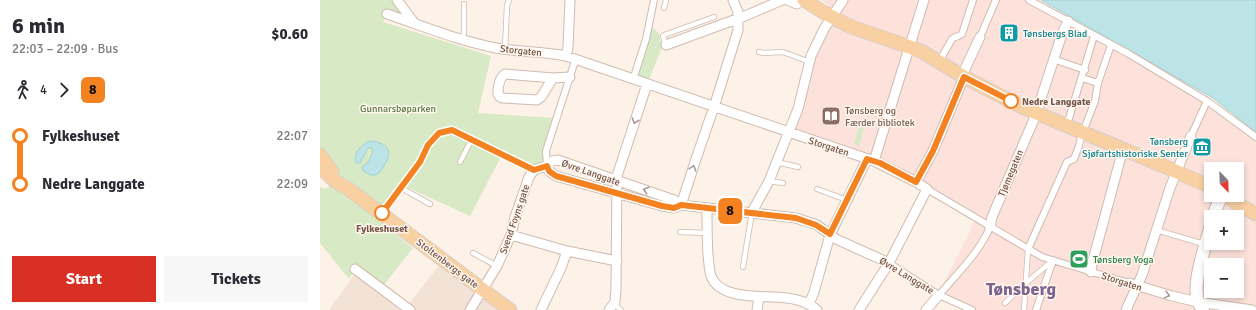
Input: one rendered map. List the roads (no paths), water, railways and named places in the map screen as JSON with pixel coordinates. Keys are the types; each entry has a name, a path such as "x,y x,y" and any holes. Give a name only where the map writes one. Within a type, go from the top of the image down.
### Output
{"main road":[{"path":"821,0 857,22 910,43 921,51 941,59 1022,107 1204,184"},
{"path":"800,2 837,9"},
{"name":"Stoltenbergs gate","path":"320,155 347,188"},
{"name":"Stoltenbergs gate","path":"320,167 336,182 382,213 510,310"},
{"path":"1244,200 1256,207"},
{"path":"1235,202 1256,214"},
{"path":"1199,307 1196,295 1205,250"}],"street":[{"path":"397,0 415,24"},
{"path":"566,56 568,47 570,0"},
{"path":"633,80 646,39 654,0"},
{"path":"681,205 738,30 738,12 733,0"},
{"path":"666,45 739,18 782,0"},
{"path":"787,0 800,2"},
{"path":"809,304 814,292 830,234 871,160 924,0"},
{"path":"941,59 954,36 960,36 962,34 973,0"},
{"path":"916,182 933,151 996,0"},
{"path":"1029,0 1129,54 1208,101 1256,137"},
{"path":"752,212 769,181 798,109 810,62 820,38 837,9"},
{"name":"Storgaten","path":"387,14 462,39 506,49 566,56 871,160 916,182 990,227 1042,256 1172,296 1199,307 1252,310"},
{"name":"Tjømegaten","path":"926,310 967,263 982,242 990,227 992,217 1036,112 1053,59 1068,21"},
{"path":"1067,125 1085,70 1094,36"},
{"path":"1028,249 1067,162 1074,159 1082,132 1095,101 1098,83 1110,44"},
{"path":"1053,59 1085,70"},
{"path":"534,170 547,166 546,151 574,64"},
{"path":"553,78 541,97 537,100 500,98 498,94 500,82 505,74 553,78 570,77"},
{"path":"1082,78 1098,83"},
{"path":"614,308 617,261 617,181 621,162 647,84"},
{"path":"1126,310 1133,284 1142,275 1170,188 1178,172 1191,136 1208,101"},
{"path":"1092,272 1092,264 1123,149"},
{"name":"Øvre Langgate","path":"681,205 674,208 662,206 556,176 549,171 547,166 552,161 558,160 674,200 681,205 796,218 816,225 836,239 889,263 939,295 972,310"},
{"name":"Svend Foyns gate","path":"470,310 497,266 511,234 522,196 534,170"},
{"path":"859,310 889,263 927,189"},
{"path":"707,209 709,268 716,285 724,290 758,297 788,298 809,304 817,310"},
{"path":"511,234 568,251 617,261"},
{"path":"541,310 568,251"},
{"path":"1036,310 1053,260"},
{"path":"355,269 410,310"},
{"path":"757,310 758,297"}],"lane":[{"path":"506,49 509,0"},
{"path":"664,8 666,0"},
{"path":"462,39 464,33 464,4"},
{"path":"666,45 664,35 714,17"},
{"path":"759,52 784,52 810,62"},
{"path":"382,213 424,157 428,145 439,133 452,130 534,170"},
{"path":"460,162 472,139"},
{"path":"776,162 798,168"},
{"path":"769,181 784,183"},
{"path":"401,188 430,204"},
{"path":"817,189 848,200"},
{"path":"743,267 752,212"},
{"path":"1156,230 1204,243"},
{"path":"680,232 707,233"},
{"path":"1024,310 1028,249"},
{"path":"473,253 497,266"},
{"path":"1005,303 1053,260"}],"water":[{"path":"1041,0 1256,0 1256,132 1213,98"},
{"path":"370,141 385,145 388,152 387,161 380,172 374,175 363,171 362,167 369,161 373,152 371,147 368,148 360,163 356,163 355,160 358,150"}],"place":[{"name":"Tønsbergs Blad","path":"1009,33"},
{"name":"Nedre Langgate","path":"1011,101"},
{"name":"Tønsberg og Færder bibliotek","path":"831,116"},
{"name":"Tønsberg Sjøfartshistoriske Senter","path":"1202,147"},
{"name":"Fylkeshuset","path":"382,213"},
{"name":"Tønsberg Yoga","path":"1079,259"}],"district":[{"name":"Tønsberg","path":"1021,289"}],"park label":[{"name":"Gunnarsbøparken","path":"398,108"}]}
